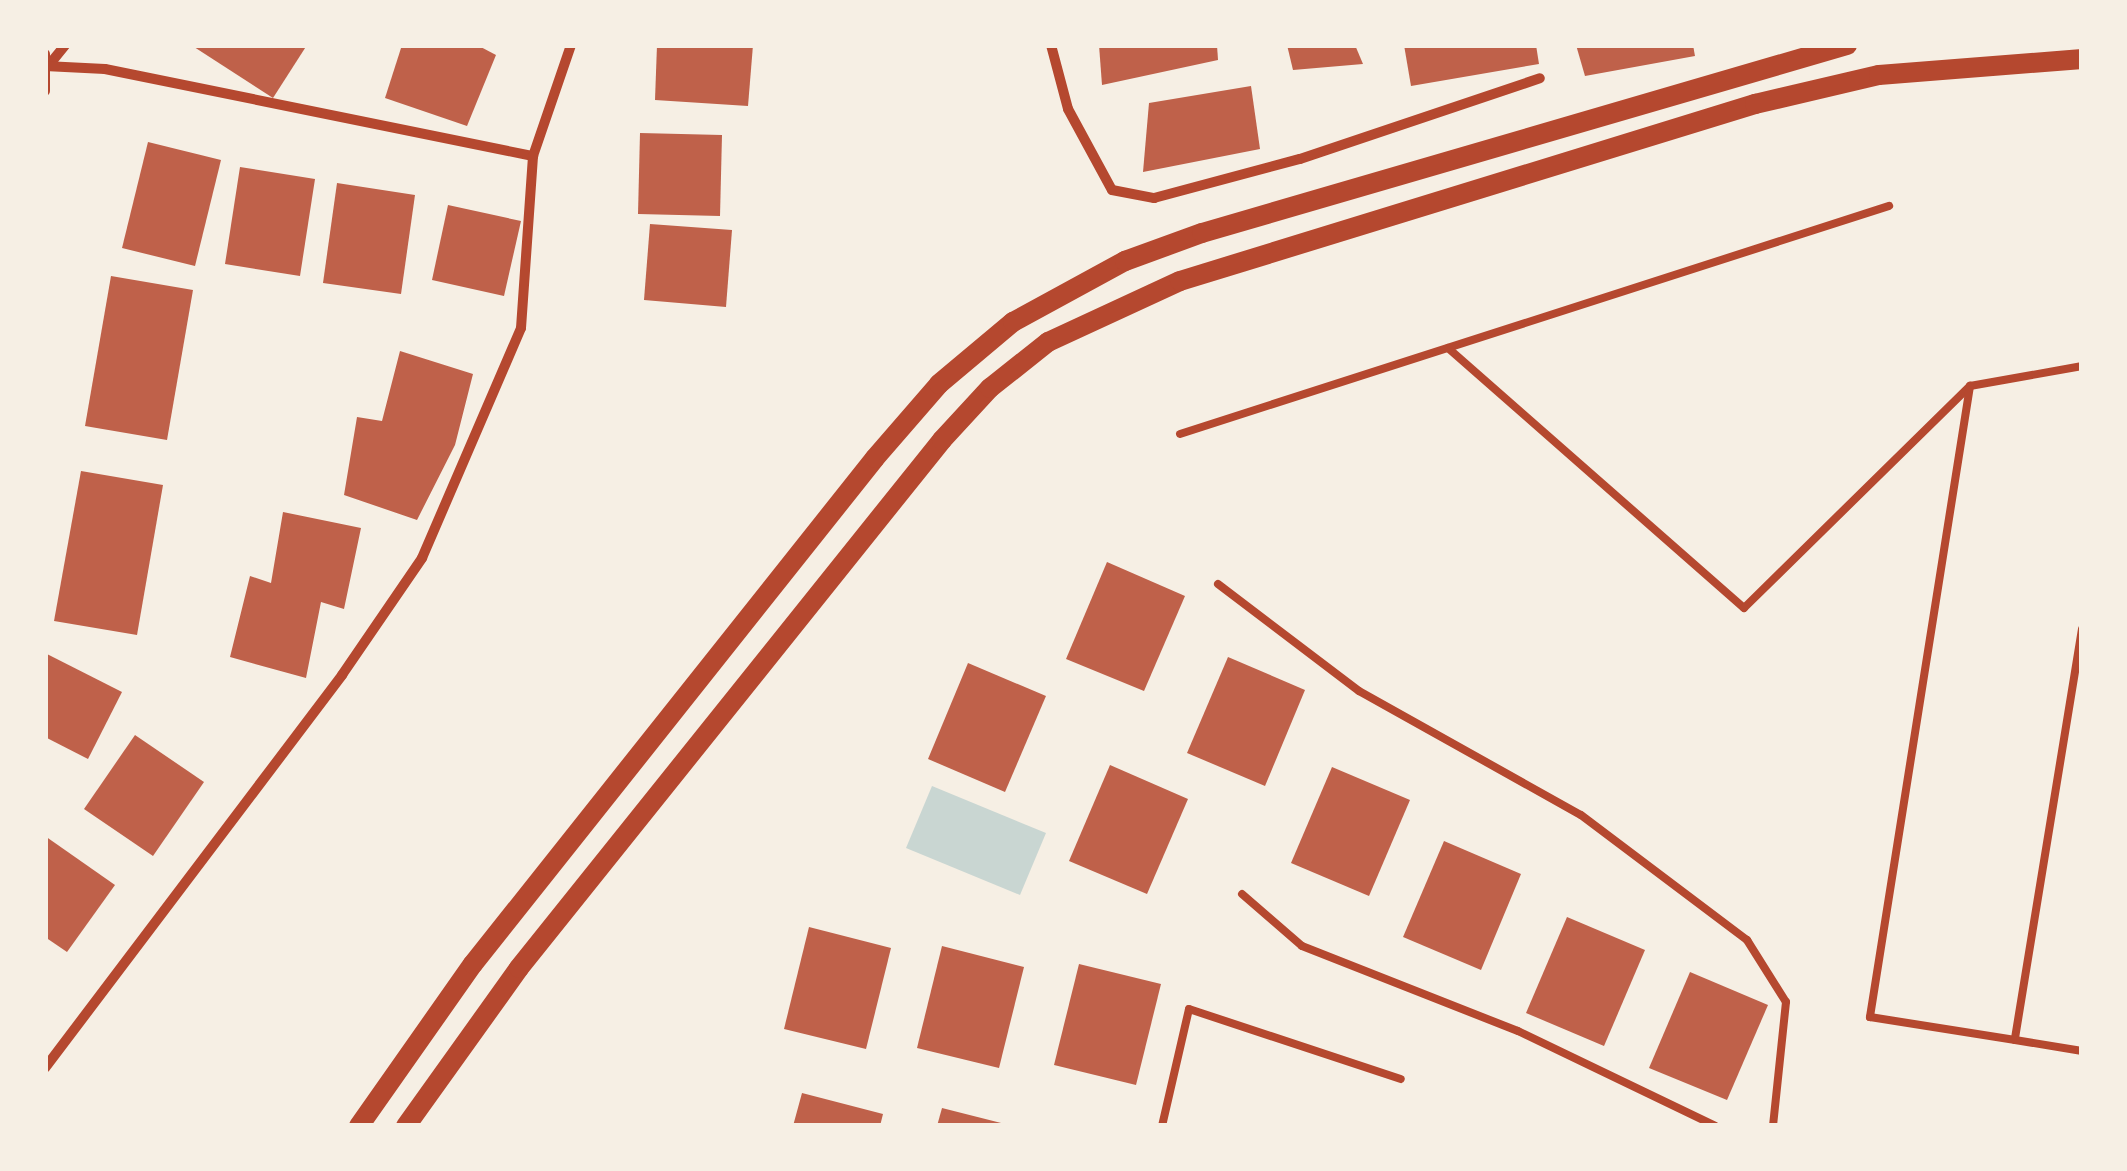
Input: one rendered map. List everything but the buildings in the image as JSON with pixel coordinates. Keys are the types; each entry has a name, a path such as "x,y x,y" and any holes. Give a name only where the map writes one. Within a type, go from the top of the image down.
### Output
{"main road":[{"path":"359,1126 473,964 875,458 939,384 1013,322 1126,262 1202,233 1847,45"},
{"path":"406,1126 519,968 942,440 990,388 1048,342 1180,281 1755,104 1879,75 2082,58"}],"street":[{"path":"45,91 46,62 65,45"},
{"path":"45,1068 342,676 422,558 521,328 533,156 571,45"},
{"path":"1051,45 1068,109 1112,190 1154,198 1300,159 1540,78"},
{"path":"46,62 105,68 533,156"}],"lane":[{"path":"1180,434 1889,206"},
{"path":"1448,348 1744,608 1970,386 2082,366"},
{"path":"1970,386 1870,1017 2082,1051"},
{"path":"1218,584 1359,690 1580,815 1747,940 1786,1002 1774,1126"},
{"path":"2015,1040 2082,630"},
{"path":"1242,894 1302,946 1518,1032 1714,1126"},
{"path":"1162,1126 1189,1009 1401,1080"}],"shaded area":[{"path":"932,786 1046,833 1020,895 906,848"}]}
